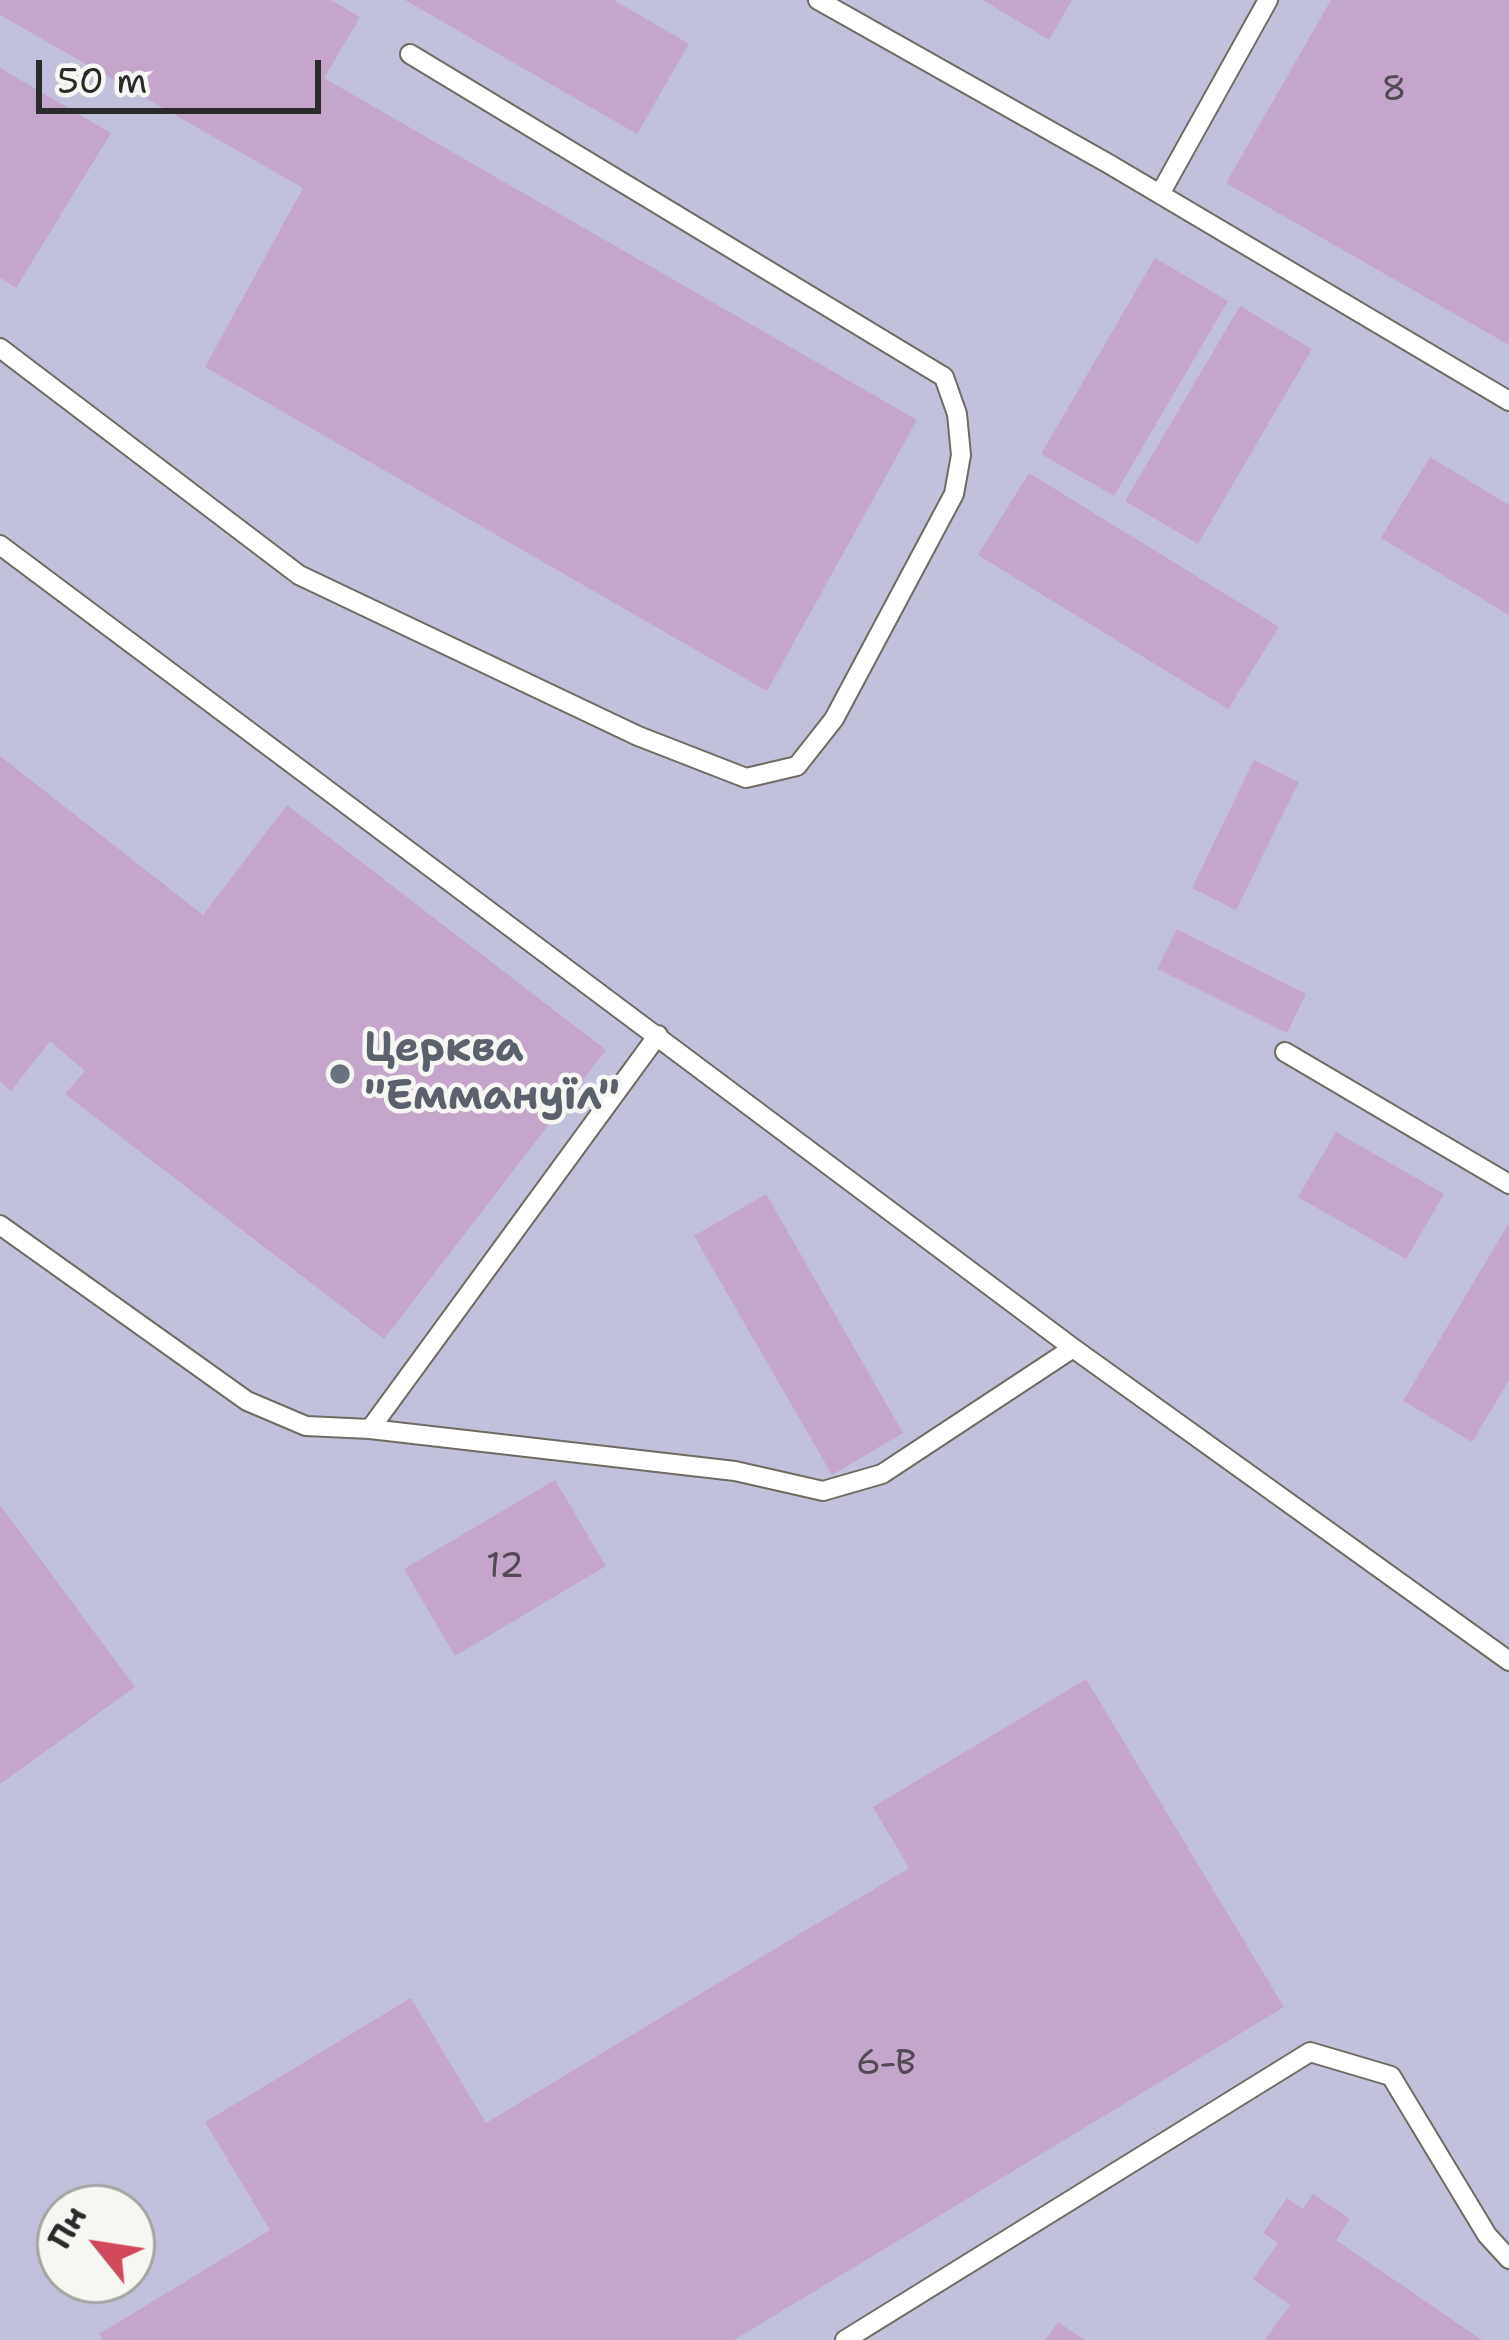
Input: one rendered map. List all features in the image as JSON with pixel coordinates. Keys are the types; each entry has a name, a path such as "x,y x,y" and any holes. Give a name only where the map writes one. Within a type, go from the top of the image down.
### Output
{"lane":[{"path":"818,0 1160,194 1509,401"},
{"path":"1160,194 1268,0"},
{"path":"0,348 298,575 638,736 746,778 797,766 834,719 954,494 961,454 957,414 944,377 410,54"},
{"path":"0,545 1072,1348 1509,1660"},
{"path":"370,1429 658,1035"},
{"path":"1285,1052 1509,1184"},
{"path":"0,1225 247,1401 307,1426 370,1429 735,1471 823,1492 882,1474 1072,1348"},
{"path":"845,2340 1310,2052 1391,2077 1487,2235 1509,2259"}],"shaded area":[{"path":"0,0 1509,0 1509,2340 0,2340"}],"building":[{"path":"0,0 331,0 360,17 324,78 917,420 767,691 205,367 303,188 0,15"},
{"path":"405,0 614,0 689,44 637,134"},
{"path":"983,0 1072,0 1049,40"},
{"path":"1331,0 1509,0 1509,345 1226,183"},
{"path":"0,68 111,133 16,288 0,278"},
{"path":"1155,258 1228,301 1114,496 1041,454"},
{"path":"1240,306 1312,349 1198,544 1125,501"},
{"path":"1430,457 1509,505 1509,615 1381,538"},
{"path":"1029,473 1279,627 1228,709 978,555"},
{"path":"0,756 203,915 287,805 606,1050 384,1339 65,1094 85,1071 50,1041 11,1091 0,1082"},
{"path":"1254,760 1299,782 1236,910 1192,888"},
{"path":"1177,929 1306,994 1287,1033 1157,969"},
{"path":"1336,1132 1444,1194 1406,1259 1298,1197"},
{"path":"766,1194 903,1433 832,1475 694,1236"},
{"path":"1509,1223 1509,1380 1472,1442 1403,1401"},
{"path":"555,1480 606,1566 455,1656 404,1569"},
{"path":"0,1505 135,1687 0,1784"},
{"path":"1086,1679 1284,2007 734,2340 103,2340 99,2334 156,2304 156,2299 270,2230 205,2122 411,1998 486,2123 909,1868 873,1807"},
{"path":"1313,2194 1350,2219 1336,2240 1482,2340 1265,2340 1290,2305 1253,2279 1278,2243 1263,2233 1287,2198 1303,2209"},
{"path":"1058,2322 1084,2340 1045,2340"}],"place":[{"name":"Церква \"Еммануїл\"","path":"340,1074"}]}
